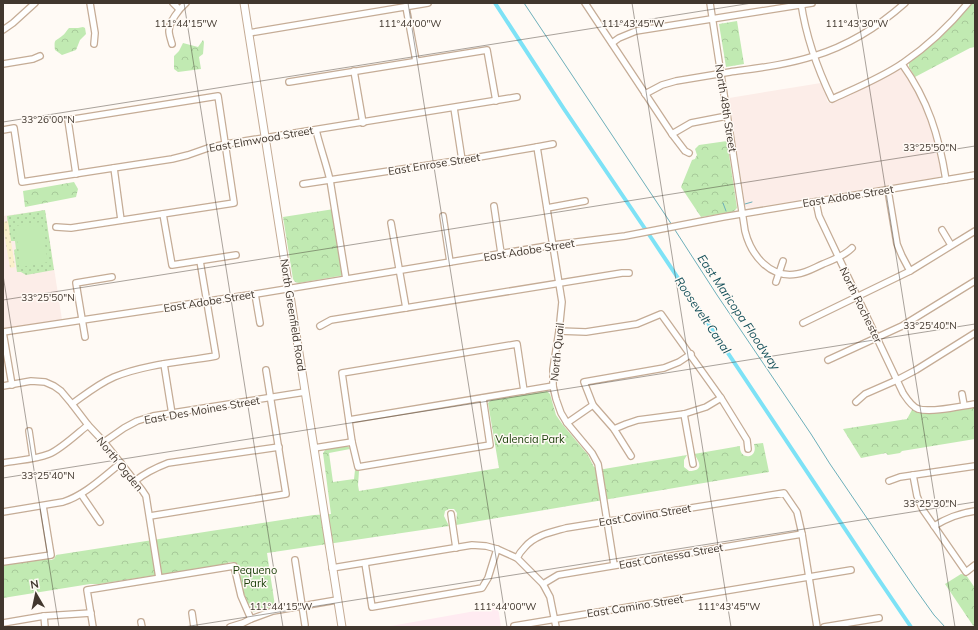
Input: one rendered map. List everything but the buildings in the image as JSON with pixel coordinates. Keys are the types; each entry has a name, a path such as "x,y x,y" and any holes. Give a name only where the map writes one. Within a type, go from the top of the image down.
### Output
{"main road":[{"name":"North Greenfield Road","path":"244,3 342,627"}],"street":[{"path":"3,30 35,3"},
{"path":"90,3 95,33 94,44"},
{"path":"173,3 179,9"},
{"path":"172,44 169,31 179,9 186,3"},
{"path":"249,33 428,3"},
{"path":"585,3 672,134 689,154"},
{"name":"North 48th Street","path":"710,3 746,236 752,250 762,263 772,270 780,273"},
{"path":"612,43 619,38 636,31 812,3"},
{"path":"645,94 662,85 676,81 770,67 814,56 842,45 871,30 894,13 904,3"},
{"path":"801,4 806,29 814,56 832,99 902,64 944,30 968,3"},
{"path":"406,7 416,61"},
{"path":"289,82 487,50 496,101"},
{"path":"3,64 33,59 40,56"},
{"path":"902,64 913,79 931,118 941,150 946,180"},
{"path":"354,71 363,122"},
{"path":"56,227 71,228 234,203 218,96 68,120 76,174"},
{"name":"East Elmwood Street","path":"3,130 14,128 22,182 172,159 226,144 516,97"},
{"path":"454,108 462,160"},
{"path":"672,134 691,123 727,116"},
{"path":"316,130 330,180 346,279"},
{"name":"East Enrose Street","path":"303,184 462,160 553,144"},
{"name":"North Quail","path":"537,147 562,302 553,369 553,386 561,413 567,423 592,453 598,464 614,565"},
{"path":"114,168 122,220"},
{"name":"East Adobe Street","path":"3,332 255,294 501,253 604,239 682,224 975,175"},
{"path":"888,190 897,244 910,271"},
{"path":"547,208 585,201"},
{"name":"North Rochester","path":"816,202 819,216 906,399 913,406 919,409 928,410 964,405"},
{"path":"494,206 501,253"},
{"path":"163,214 172,265 236,255"},
{"path":"443,216 450,262"},
{"path":"391,223 406,308"},
{"path":"942,230 951,245"},
{"path":"803,323 910,271 975,231"},
{"path":"780,273 790,275 804,273 847,253 852,248"},
{"path":"776,282 783,260"},
{"path":"72,404 98,385 114,377 146,367 216,356 200,261"},
{"path":"320,326 331,320 629,273"},
{"path":"85,337 76,283 112,277"},
{"path":"828,360 902,326 975,281"},
{"path":"255,294 260,323"},
{"path":"559,331 586,332 637,324 661,314 721,398 747,440 748,450"},
{"path":"3,332 12,384"},
{"path":"856,402 865,394 916,370 975,333"},
{"path":"483,398 490,445 358,467 352,442 342,373 517,344 524,391"},
{"path":"631,456 614,429 593,406 584,382 664,368 679,362 691,354"},
{"path":"164,364 172,414"},
{"path":"150,516 286,494 266,370"},
{"name":"North Ogden","path":"3,386 31,381 45,382 54,386 61,391 88,425 104,442 146,496 159,578"},
{"path":"349,420 553,386"},
{"name":"East Des Moines Street","path":"104,442 137,421 153,416 305,392"},
{"path":"962,394 964,405 975,404"},
{"path":"614,429 638,420 684,414 706,407 721,398"},
{"path":"567,423 593,406"},
{"path":"684,414 693,464"},
{"path":"3,463 33,458 54,452 88,425"},
{"path":"29,432 33,458"},
{"path":"314,448 352,442"},
{"path":"135,481 156,468 168,463 279,447"},
{"path":"3,512 43,506 73,499 121,463"},
{"path":"889,481 900,477 975,466"},
{"path":"913,475 917,496 934,526 966,572 975,565"},
{"name":"East Covina Street","path":"517,558 525,546 535,539 545,534 566,528 784,493 797,512 802,534"},
{"path":"81,494 100,522"},
{"path":"3,562 51,556 43,506"},
{"path":"934,526 952,516 975,511"},
{"path":"451,514 456,548"},
{"path":"802,534 817,627"},
{"name":"East Contessa Street","path":"543,584 558,575 802,534"},
{"path":"332,568 472,545 486,546 517,558 543,584 550,597 556,627"},
{"path":"365,562 372,607 482,588 488,578 497,549"},
{"path":"295,560 305,625"},
{"path":"93,627 87,590 234,566 241,596 251,619"},
{"name":"East Camino Street","path":"514,626 851,570"},
{"path":"230,627 273,610 337,600"},
{"path":"3,622 44,616 91,613"},
{"path":"192,613 194,627"},
{"path":"44,616 45,627"},
{"path":"824,627 879,618"}],"shaded area":[{"path":"897,70 903,70 915,91 927,118 939,158 941,170 939,177 751,208 746,207 729,98 821,83 826,94 827,101 831,104"},
{"path":"45,210 62,320 3,329 3,216"},
{"path":"498,607 501,627 385,627"}],"green space":[{"path":"972,3 975,3 975,47 970,48 915,77 909,67 909,63 941,37"},
{"path":"737,21 744,64 726,67 719,24"},
{"path":"69,28 85,28 86,34 80,40 76,50 62,55 55,50 56,41"},
{"path":"203,40 203,54 199,57 201,69 178,72 174,69 174,56 179,51 183,43 198,47"},
{"path":"727,141 737,208 732,212 701,217 681,187 692,160 695,159 697,155 695,149 699,145"},
{"path":"74,182 78,189 76,197 25,207 23,191"},
{"path":"334,209 345,275 299,283 295,282 293,279 283,217"},
{"path":"45,210 54,270 26,275 21,272 17,272 14,250 16,249 15,241 10,241 7,216"},
{"path":"41,222 48,262 21,267 15,226"},
{"path":"547,391 550,394 556,415 588,455 594,467 604,469 687,455 684,460 684,467 689,471 694,471 699,468 699,463 694,454 740,446 742,454 748,456 754,453 754,444 763,443 769,472 456,525 457,513 454,509 449,509 445,511 444,516 449,526 267,553 275,606 253,612 242,588 240,567 239,565 231,562 222,565 3,598 3,564 43,558 51,560 54,559 56,555 314,515 331,514 323,453 326,449 346,446 349,447 350,449 329,453 333,482 354,479 355,470 359,471 359,491 499,468 488,403 491,400"},
{"path":"975,407 975,439 902,451 900,453 888,455 886,453 861,458 843,429 907,419 913,408 921,411 936,412"},
{"path":"961,574 966,575 975,588 975,627 945,584"}],"sand":[{"path":"8,221 15,267 10,268 3,226 3,222"}],"waterway":[{"name":"Roosevelt Canal","path":"495,3 564,109 911,627"},
{"name":"East Maricopa Floodway","path":"524,3 672,225"},
{"path":"745,204 752,202"},
{"path":"723,203 726,211"},
{"name":"East Maricopa Floodway","path":"675,230 830,464 914,587 934,615 945,627"}],"park label":[{"name":"Valencia Park","path":"530,439"},
{"name":"Pequeno Park","path":"255,576"}]}
